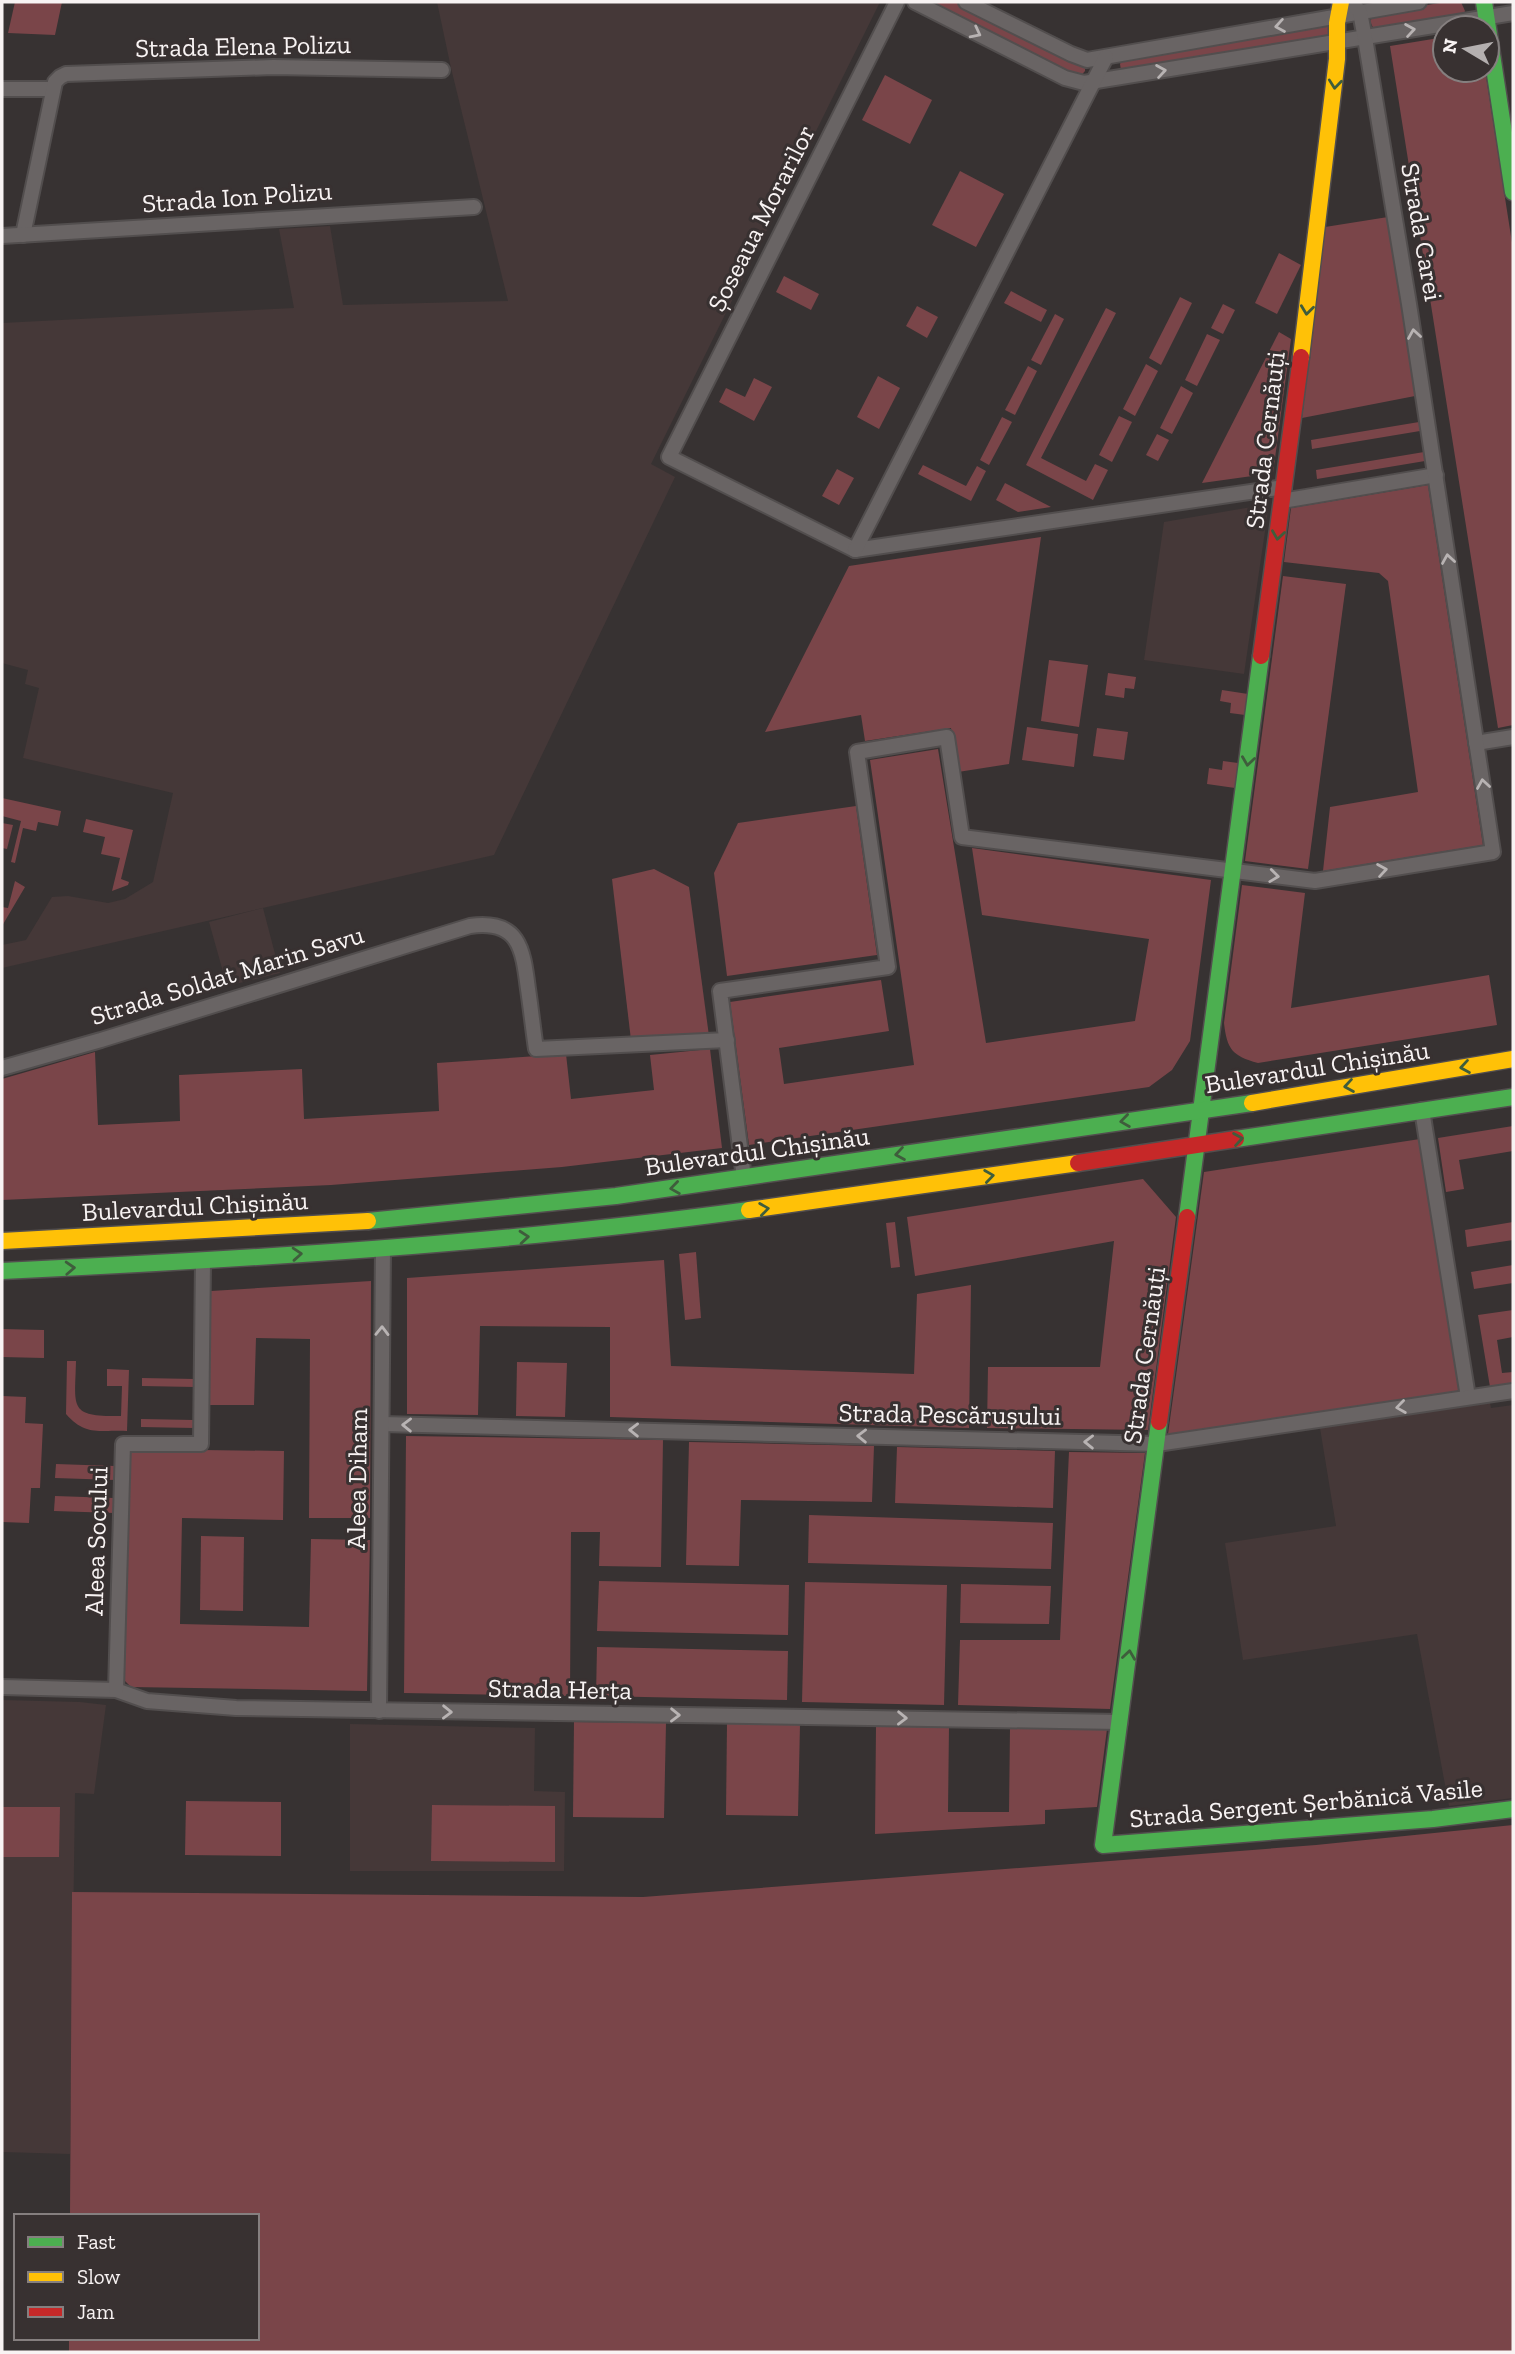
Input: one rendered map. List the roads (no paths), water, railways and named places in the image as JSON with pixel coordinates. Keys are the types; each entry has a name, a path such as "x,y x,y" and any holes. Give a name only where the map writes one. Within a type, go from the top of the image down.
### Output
{"main road":[{"name":"Strada Cernăuți","path":"1103,1845 1283,494 1339,42 1338,9"},
{"path":"1485,10 1513,192"},
{"name":"Bulevardul Chișinău","path":"2,1241 383,1220 616,1196 1201,1111 1513,1059"},
{"name":"Bulevardul Chișinău","path":"2,1271 203,1261 569,1233 1197,1145 1513,1097"},
{"name":"Strada Sergent Șerbănică Vasile","path":"1103,1845 1433,1819 1513,1809"}],"street":[{"name":"Șoseaua Morarilor","path":"855,550 668,457 897,2"},
{"path":"915,2 1065,78 1084,83 1365,38 1485,10 1513,13"},
{"path":"966,2 1087,60 1338,9 1419,2"},
{"name":"Strada Carei","path":"1233,871 1315,881 1493,852 1436,475 1365,38 1355,7"},
{"path":"855,550 1107,57"},
{"name":"Strada Elena Polizu","path":"2,89 53,89 60,77 66,74 273,66 442,70"},
{"path":"23,235 53,89"},
{"name":"Strada Ion Polizu","path":"2,236 474,207"},
{"path":"855,550 1267,489 1302,498 1436,475"},
{"path":"744,1178 720,990 888,967 857,752 947,737 962,836 1233,871"},
{"path":"1476,743 1513,737"},
{"name":"Strada Soldat Marin Savu","path":"2,1068 482,924 493,925 513,935 519,942 536,1049 727,1040"},
{"path":"1422,1110 1468,1397"},
{"name":"Aleea Diham","path":"379,1711 383,1248"},
{"name":"Aleea Socului","path":"116,1690 123,1444 201,1444 203,1261"},
{"name":"Strada Pescărușului","path":"382,1424 1157,1444 1513,1391"},
{"name":"Strada Herța","path":"2,1687 116,1690 147,1701 236,1709 1120,1722"}]}
